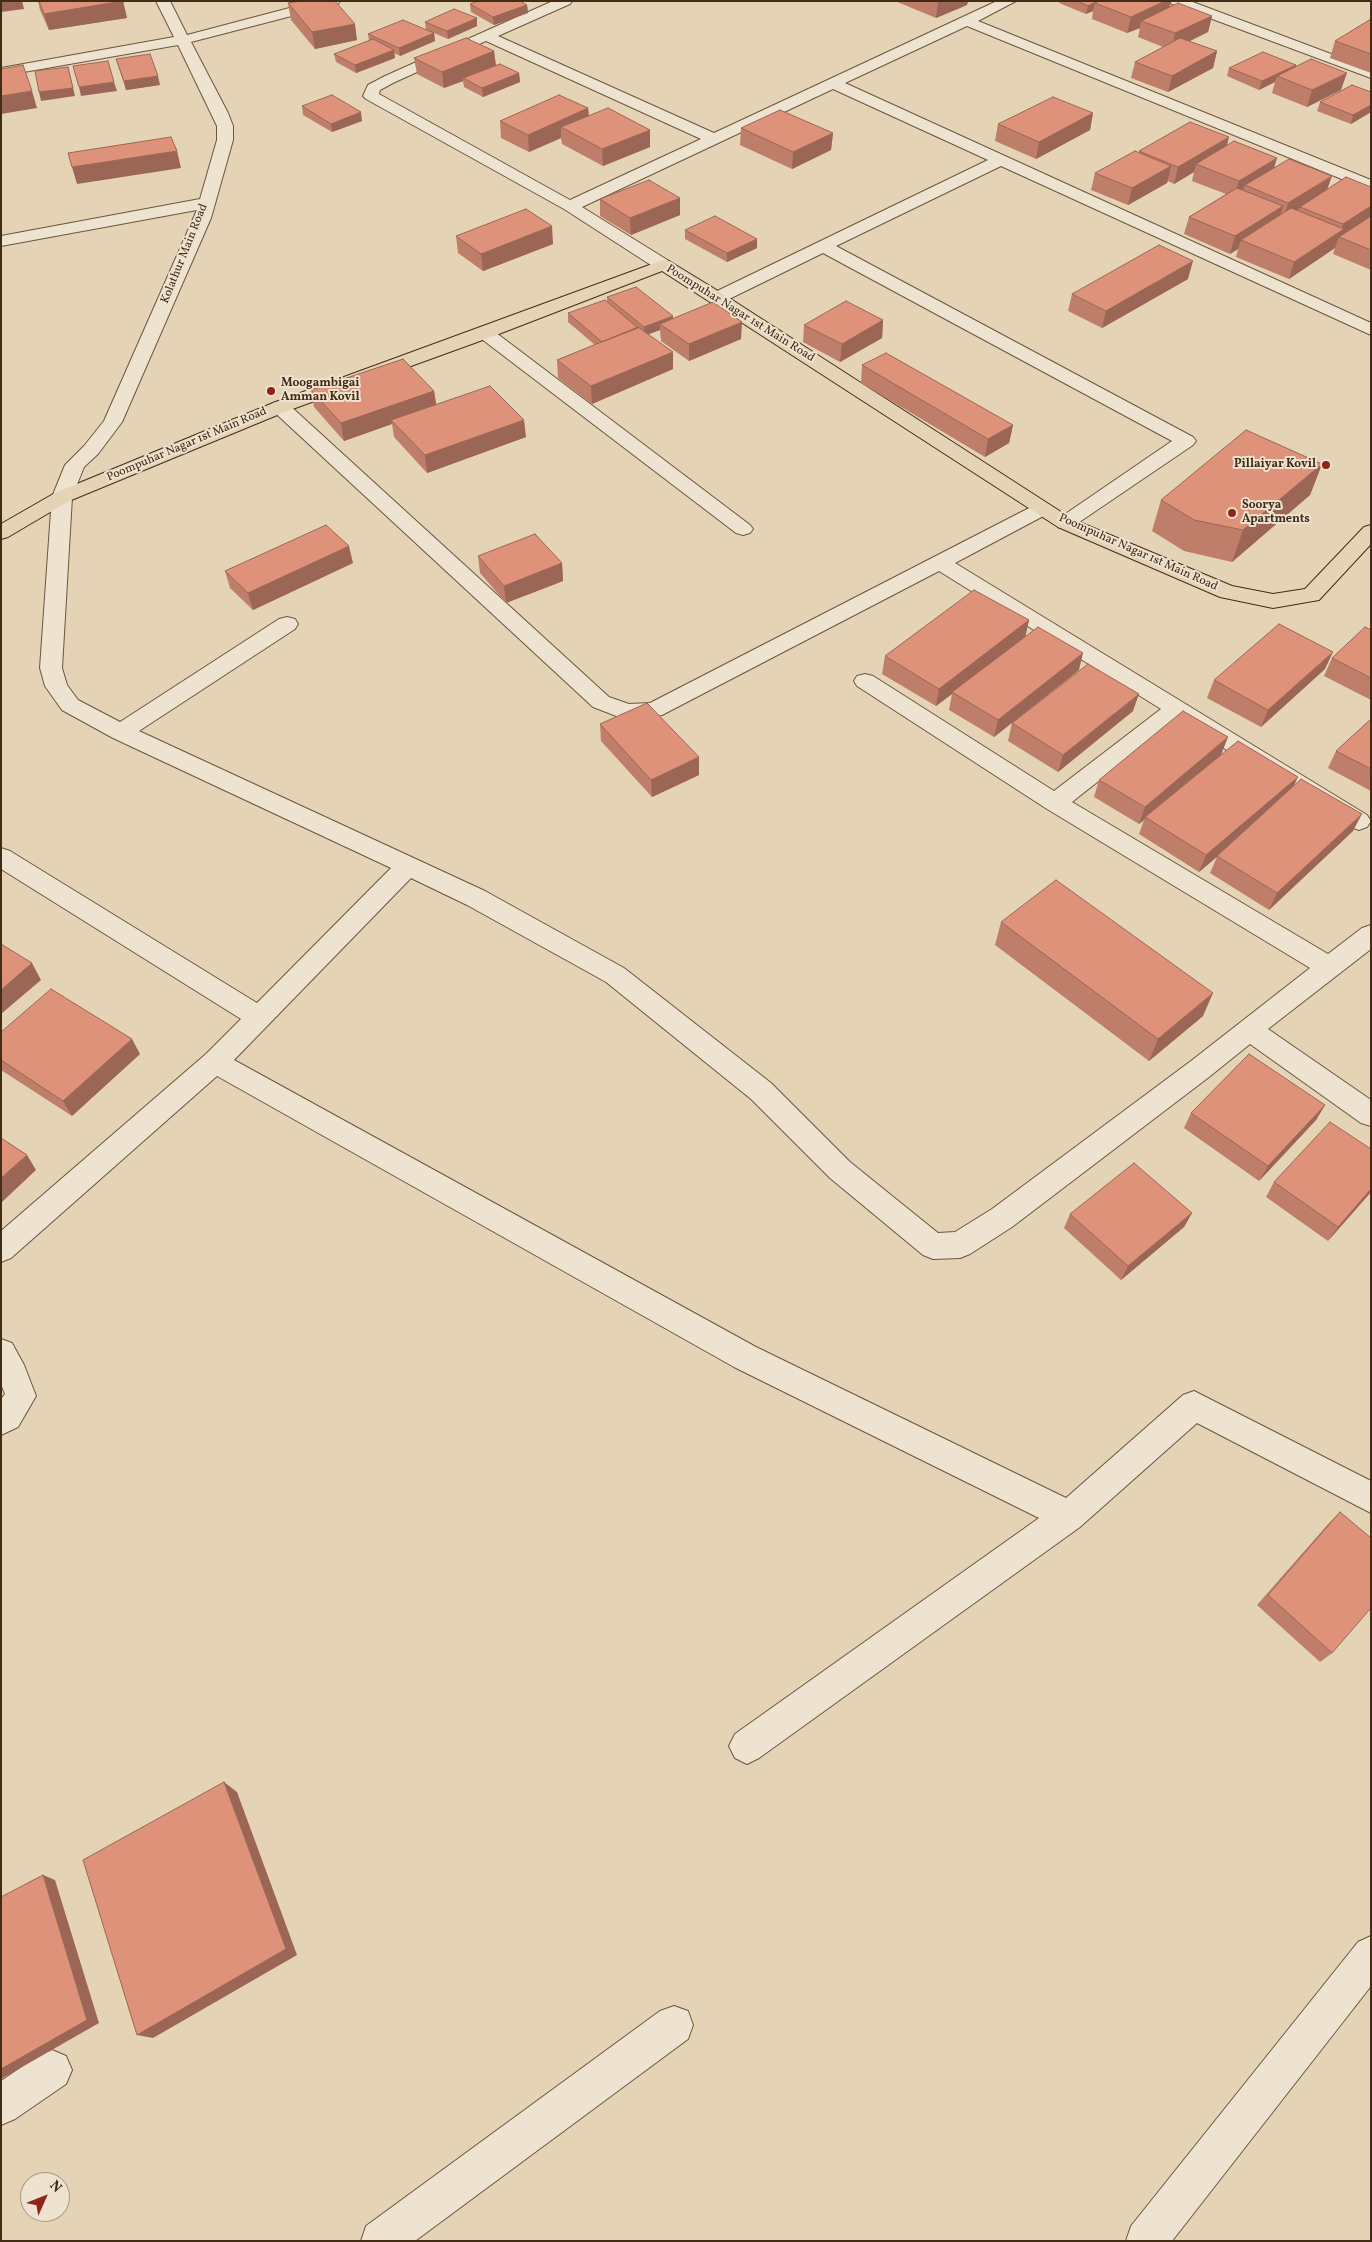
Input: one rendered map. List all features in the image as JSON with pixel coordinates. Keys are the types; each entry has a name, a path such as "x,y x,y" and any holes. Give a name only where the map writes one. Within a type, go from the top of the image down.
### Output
{"main road":[{"name":"Poompuhar Nagar 1st Main Road","path":"1,533 62,497 280,406 485,334 662,266 717,298 1065,523 1227,592 1273,600 1312,595 1371,531"}],"street":[{"name":"Kolathur Main Road","path":"163,1 225,126 226,140 203,218 113,422 91,450 75,465 62,497 51,668 56,686 70,705 121,732 476,898 615,975 761,1092 840,1170 933,1246 960,1245 1002,1218 1200,1069 1371,935"},
{"path":"1,72 184,40 333,1"},
{"path":"565,1 488,37 390,79 374,88 371,96 570,206 662,266"},
{"path":"570,206 1009,1"},
{"path":"1177,1 1371,74"},
{"path":"967,21 1371,186"},
{"path":"488,37 714,139"},
{"path":"833,83 1371,330"},
{"path":"717,298 1001,160"},
{"path":"1,241 207,203"},
{"path":"824,246 1186,441 1065,523"},
{"path":"485,334 743,529"},
{"path":"280,406 601,702 627,712 654,710 1042,509"},
{"path":"939,562 1359,821"},
{"path":"121,732 286,624"},
{"path":"865,681 1055,803 1329,967"},
{"path":"1055,803 1177,708"},
{"path":"1,857 258,1017"},
{"path":"1,1249 215,1062 408,866"},
{"path":"1249,1029 1371,1115"},
{"path":"215,1062 745,1357 1070,1516"},
{"path":"1,1353 21,1396 7,1417 1,1420"},
{"path":"747,1746 1070,1516 1194,1405 1371,1498"},
{"path":"1146,2241 1371,1955"},
{"path":"381,2241 674,2025"},
{"path":"1,2104 52,2070"}],"building":[{"path":"39,1 123,1 44,14"},
{"path":"335,1 355,24 312,32 288,3"},
{"path":"478,1 520,1 527,5 493,17 470,4"},
{"path":"1077,1 1098,1 1088,6"},
{"path":"1099,1 1165,1 1131,17 1095,3"},
{"path":"1178,3 1212,16 1175,33 1141,21"},
{"path":"454,9 477,18 447,31 425,22"},
{"path":"1371,19 1371,54 1335,41"},
{"path":"403,20 434,33 399,48 368,34"},
{"path":"466,38 494,51 442,72 414,58"},
{"path":"1180,38 1217,51 1172,76 1135,62"},
{"path":"373,39 394,50 355,65 334,54"},
{"path":"1263,52 1296,65 1262,81 1229,68"},
{"path":"150,54 158,76 124,81 116,59"},
{"path":"1311,59 1347,73 1312,90 1277,76"},
{"path":"108,61 114,82 79,87 73,66"},
{"path":"500,64 519,73 482,88 463,78"},
{"path":"23,65 32,91 1,96 1,69"},
{"path":"68,67 73,88 39,92 35,71"},
{"path":"1352,85 1371,92 1371,105 1353,115 1320,102"},
{"path":"332,95 361,112 331,124 302,106"},
{"path":"559,95 588,108 528,135 500,121"},
{"path":"1053,97 1093,113 1039,142 998,124"},
{"path":"608,108 650,130 602,149 561,127"},
{"path":"780,110 833,133 793,152 741,128"},
{"path":"1190,122 1229,137 1178,167 1139,151"},
{"path":"171,137 177,151 72,167 68,153"},
{"path":"1234,141 1277,158 1239,181 1196,164"},
{"path":"1135,151 1171,166 1132,188 1095,173"},
{"path":"1289,159 1332,176 1288,203 1245,185"},
{"path":"1346,177 1371,187 1371,206 1343,224 1300,207"},
{"path":"649,180 680,198 630,218 600,199"},
{"path":"1237,188 1283,206 1235,236 1189,217"},
{"path":"1291,208 1344,229 1294,262 1241,240"},
{"path":"526,209 552,226 481,254 456,236"},
{"path":"715,216 757,239 727,253 685,230"},
{"path":"1371,216 1371,250 1339,237"},
{"path":"1159,245 1193,261 1106,311 1072,294"},
{"path":"636,287 673,316 644,327 607,297"},
{"path":"605,300 638,328 602,342 568,313"},
{"path":"846,301 883,320 842,344 804,325"},
{"path":"713,302 742,322 689,344 660,324"},
{"path":"638,327 673,352 591,386 557,360"},
{"path":"886,353 1013,425 988,439 862,365"},
{"path":"403,359 434,391 341,423 311,390"},
{"path":"490,386 524,420 425,455 391,420"},
{"path":"1246,430 1322,464 1243,530 1194,520 1161,500"},
{"path":"326,525 349,546 248,593 225,571"},
{"path":"535,534 562,563 504,586 478,556"},
{"path":"974,590 1029,620 939,689 885,656"},
{"path":"1279,624 1333,652 1268,710 1214,680"},
{"path":"1038,627 1083,653 998,720 952,692"},
{"path":"1365,627 1371,630 1371,678 1332,658"},
{"path":"1088,664 1139,694 1063,755 1012,723"},
{"path":"647,703 699,757 651,780 600,724"},
{"path":"1183,711 1228,737 1145,807 1099,780"},
{"path":"1371,719 1371,769 1336,751"},
{"path":"1238,741 1298,777 1206,855 1145,817"},
{"path":"1301,779 1362,814 1277,893 1217,856"},
{"path":"1056,880 1213,993 1158,1039 1001,922"},
{"path":"1,944 32,963 1,990"},
{"path":"51,989 132,1039 63,1101 1,1060 1,1032"},
{"path":"1249,1054 1325,1105 1268,1166 1191,1113"},
{"path":"1330,1122 1371,1149 1371,1189 1338,1227 1274,1182"},
{"path":"1,1138 27,1155 1,1178"},
{"path":"1134,1163 1192,1213 1128,1266 1070,1214"},
{"path":"1340,1512 1371,1538 1371,1608 1332,1653 1268,1595"},
{"path":"224,1782 286,1949 137,2035 83,1860"},
{"path":"43,1875 87,2020 1,2069 1,1897"}],"place":[{"name":"Moogambigai Amman Kovil","path":"271,391"},
{"name":"Pillaiyar Kovil","path":"1326,465"},
{"name":"Soorya Apartments","path":"1232,513"}]}
